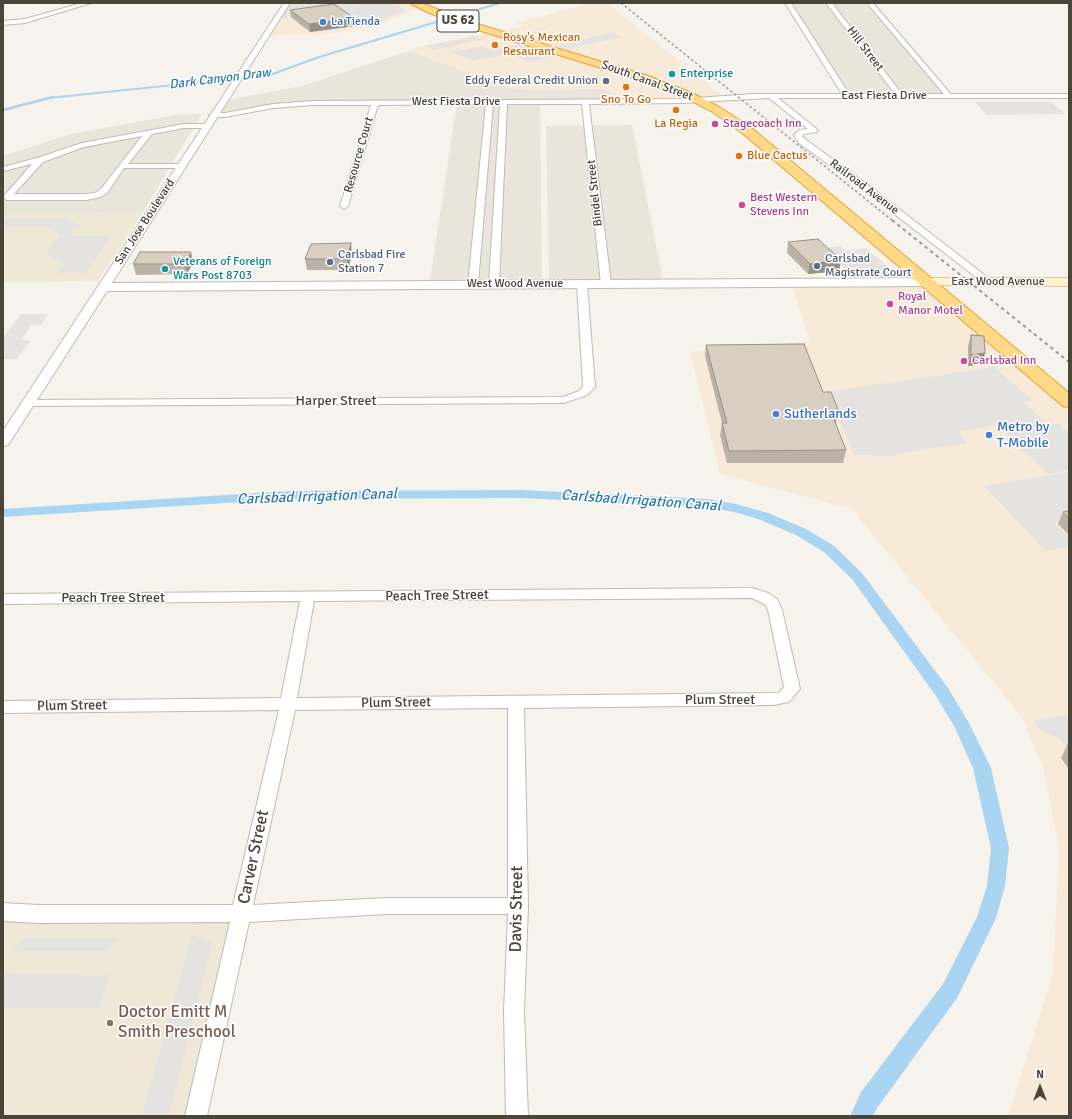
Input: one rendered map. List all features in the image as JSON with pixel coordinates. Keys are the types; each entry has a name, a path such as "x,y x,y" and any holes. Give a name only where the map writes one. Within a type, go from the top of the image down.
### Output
{"highway":[{"name":"South Canal Street","path":"417,5 495,33 644,78 699,101 745,129 1069,402"}],"main road":[{"name":"East Wood Avenue","path":"927,282 1069,282"}],"street":[{"path":"3,22 25,21 88,3"},
{"name":"San Jose Boulevard","path":"3,442 213,115 287,3"},
{"path":"788,3 847,96"},
{"name":"Hill Street","path":"829,3 900,96"},
{"path":"870,3 947,93"},
{"name":"East Fiesta Drive","path":"699,101 724,97 771,96 1069,96"},
{"name":"Railroad Avenue","path":"771,96 814,130 802,132 798,135 802,141 861,184 988,282"},
{"name":"West Fiesta Drive","path":"213,115 225,115 286,104 699,101"},
{"path":"473,284 490,102"},
{"path":"494,284 504,102"},
{"name":"Bindel Street","path":"585,102 606,284"},
{"name":"Resource Court","path":"344,206 375,103"},
{"path":"3,169 40,160 82,145 184,126 206,126"},
{"path":"5,197 86,197 98,195 104,191 149,132"},
{"path":"5,197 40,160"},
{"path":"122,166 181,166"},
{"name":"West Wood Avenue","path":"103,287 927,282"},
{"name":"Harper Street","path":"29,402 564,400 583,393 589,387 582,284"},
{"name":"Peach Tree Street","path":"3,599 752,593 763,596 772,602 775,610 792,683 792,689 787,693"},
{"name":"Carver Street","path":"196,1116 288,704 308,597"},
{"name":"Plum Street","path":"3,706 773,699 783,698 787,693"},
{"name":"Davis Street","path":"516,701 518,906 514,1011 517,1116"},
{"path":"3,912 39,914 156,915 242,914 386,906 518,906"}],"shaded area":[{"path":"287,3 442,3 421,6 375,27 313,36 304,34 265,36"},
{"path":"287,3 347,3 351,5 391,3 405,10 373,24 359,26 337,9 328,12 276,19"},
{"path":"592,3 607,3 724,97 699,101 596,102 612,95 612,92 606,89 591,88 532,90 511,88 409,51 416,47 523,26 516,23"},
{"path":"788,3 865,3 943,94 847,94"},
{"path":"610,33 622,37 567,49 558,46 578,42 575,41"},
{"path":"476,36 484,39 433,50 426,46"},
{"path":"516,44 556,56 530,62 508,54 472,61 452,52 481,46 489,50"},
{"path":"409,51 511,88 529,90 601,89 609,90 612,94 596,102 313,103 213,115 222,101 302,86"},
{"path":"975,102 1051,102 1065,114 987,115"},
{"path":"457,104 540,104 542,279 430,280"},
{"path":"181,114 202,114 143,212 3,213 3,156 71,134"},
{"path":"632,125 663,281 549,282 546,126"},
{"path":"143,212 98,281 3,282 3,213"},
{"path":"3,219 67,219 82,227 75,229 70,236 110,236 85,273 58,273 65,264 46,253 60,235 44,226 3,226"},
{"path":"840,246 846,251 866,248 896,274 888,277 854,277 822,248"},
{"path":"927,282 1069,402 1069,1116 1008,1116 1053,974 1059,849 1044,770 1022,717 852,509 720,474 690,352 810,341 791,283"},
{"path":"21,314 48,314 41,325 31,325 21,340 30,341 17,359 3,359 3,338"},
{"path":"994,367 1032,400 1023,402 1048,425 1058,423 1069,433 1069,470 1048,474 997,425 958,432 968,443 879,457 873,455 854,455 828,392"},
{"path":"1069,472 1069,520 1054,523 1069,538 1069,547 1046,551 984,486"},
{"path":"1069,715 1068,749 1060,739 1041,731 1034,720"},
{"name":"Doctor Emitt M Smith Preschool","path":"3,912 242,914 196,1116 3,1116"},
{"path":"192,935 212,943 169,1116 142,1116"},
{"path":"25,938 119,938 105,951 12,951"},
{"path":"3,974 110,975 99,1008 3,1008"}],"building":[{"path":"334,4 354,18 309,24 290,10"},
{"path":"818,239 841,260 810,264 788,242"},
{"path":"351,243 347,259 305,259 311,244"},
{"path":"140,252 191,252 185,264 133,264"},
{"path":"971,335 984,336 985,353 971,355"},
{"name":"Sutherlands","path":"804,344 823,392 831,392 839,412 831,412 846,450 729,451 722,423 727,423 706,345"},
{"path":"1069,511 1069,518 1063,512"}],"waterway":[{"name":"Dark Canyon Draw","path":"49,98 270,75 319,57 500,3"},
{"name":"Dark Canyon Draw","path":"3,110 49,98"},
{"name":"Carlsbad Irrigation Canal","path":"3,513 290,495 521,494 707,503 736,508 763,516 801,532 829,549 857,576 942,692 963,727 982,768 1000,848 996,886 986,918 950,991 869,1100 861,1116"}],"railway":[{"path":"621,3 893,221"},
{"path":"892,220 1069,362"}],"place":[{"name":"La Tienda","path":"323,22"},
{"name":"Rosy's Mexican Resaurant","path":"495,45"},
{"name":"Enterprise","path":"672,74"},
{"name":"Eddy Federal Credit Union","path":"606,81"},
{"name":"Sno To Go","path":"626,87"},
{"name":"La Regia","path":"676,110"},
{"name":"Stagecoach Inn","path":"715,124"},
{"name":"Blue Cactus","path":"739,156"},
{"name":"Best Western Stevens Inn","path":"742,205"},
{"name":"Carlsbad Fire Station 7","path":"330,262"},
{"name":"Carlsbad Magistrate Court","path":"817,266"},
{"name":"Veterans of Foreign Wars Post 8703","path":"165,269"},
{"name":"Royal Manor Motel","path":"890,304"},
{"name":"Carlsbad Inn","path":"964,361"},
{"name":"Sutherlands","path":"776,414"},
{"name":"Metro by T-Mobile","path":"989,435"},
{"name":"Doctor Emitt M Smith Preschool","path":"110,1023"}]}
